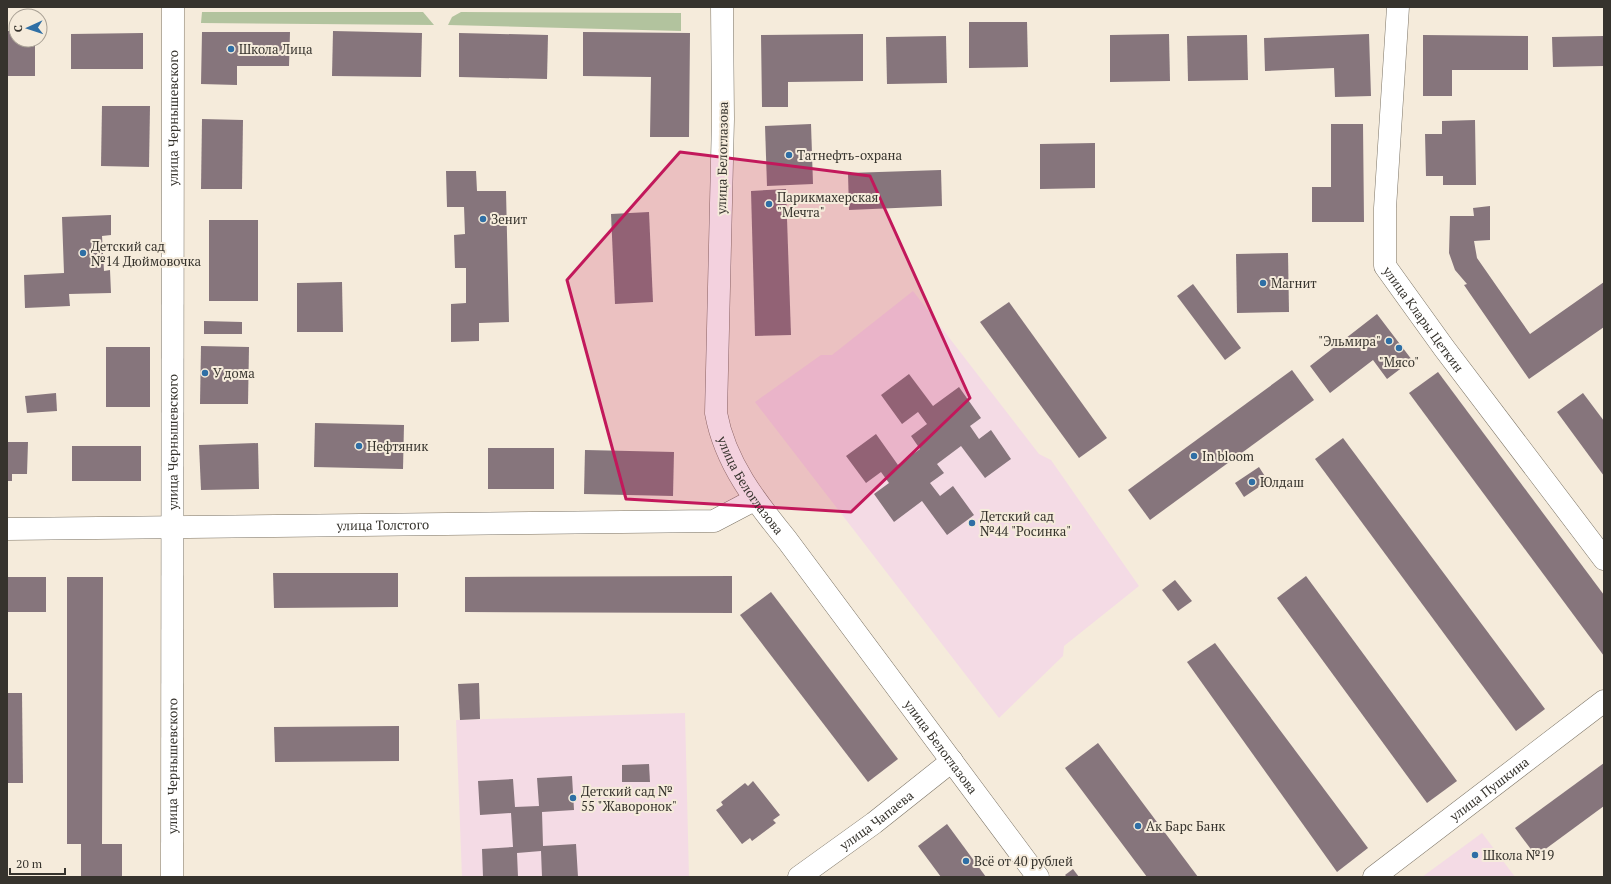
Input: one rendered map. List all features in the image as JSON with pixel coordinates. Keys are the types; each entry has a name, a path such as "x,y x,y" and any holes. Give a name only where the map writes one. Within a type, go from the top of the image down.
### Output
{"street":[{"name":"улица Чернышевского","path":"172,877 174,7"},
{"name":"улица Белоглазова","path":"722,7 723,120 716,413 719,430 727,450 754,500 787,540 1038,877"},
{"name":"улица Клары Цеткин","path":"1398,7 1385,208 1385,266 1448,355 1604,559"},
{"name":"улица Толстого","path":"7,529 714,521 754,500"},
{"name":"улица Пушкина","path":"1374,877 1604,701"},
{"name":"улица Чапаева","path":"799,877 874,823 952,761"}],"highlighted area":[{"path":"680,152 870,176 970,398 851,512 626,499 567,280"}],"shaded area":[{"name":"Детский сад №44 \"Росинка\"","path":"913,291 1039,454 1051,460 1139,586 1064,646 1063,656 999,718 755,402 821,355 832,355"},
{"name":"Детский сад № 55 \"Жаворонок\"","path":"685,713 689,877 462,877 456,720"},
{"name":"Школа №19","path":"1482,833 1515,877 1422,877"}],"green space":[{"path":"202,12 423,12 434,25 201,23"},
{"path":"461,12 681,13 681,31 448,25 452,17"}],"building":[{"path":"969,22 1027,22 1028,67 969,68"},
{"path":"8,31 8,48 35,48 35,76 7,76"},
{"path":"333,31 422,33 421,77 332,76"},
{"path":"202,32 290,32 289,66 237,66 237,85 201,84"},
{"path":"583,32 690,33 689,137 650,137 651,77 583,76"},
{"path":"143,33 143,69 71,69 71,34"},
{"path":"459,33 548,35 547,79 459,77"},
{"path":"863,34 863,81 788,82 788,107 762,107 761,35"},
{"path":"1169,34 1170,81 1110,82 1110,35"},
{"path":"1369,34 1371,96 1335,97 1334,68 1265,71 1264,38"},
{"path":"1247,35 1248,80 1188,81 1187,36"},
{"path":"1423,35 1528,36 1528,70 1452,70 1452,96 1423,96"},
{"path":"946,36 947,83 887,84 886,37"},
{"path":"1604,36 1604,66 1553,67 1552,37"},
{"path":"102,106 150,106 149,167 101,166"},
{"path":"202,119 243,120 242,189 201,189"},
{"path":"1475,120 1476,185 1443,185 1443,176 1426,176 1425,134 1442,134 1442,121"},
{"name":"Татнефть-охрана","path":"811,124 813,184 767,186 765,126"},
{"path":"1331,124 1363,124 1364,222 1312,222 1312,187 1331,187"},
{"path":"1095,143 1095,188 1040,189 1040,144"},
{"path":"941,170 942,206 849,210 848,173"},
{"path":"446,171 476,171 477,191 506,191 509,322 479,323 479,341 451,342 451,304 466,303 466,268 455,268 454,235 465,234 464,207 447,207"},
{"path":"786,189 791,335 755,336 751,191"},
{"path":"1490,206 1490,240 1474,241 1477,258 1530,334 1604,282 1604,327 1529,379 1464,285 1467,284 1455,270 1449,253 1450,216 1474,216 1473,208"},
{"path":"649,212 653,302 615,304 611,214"},
{"name":"Детский сад №14 Дюймовочка","path":"111,215 111,235 102,236 104,271 110,270 111,293 69,294 70,306 25,308 24,275 64,273 62,217"},
{"path":"209,220 258,220 258,301 209,301"},
{"name":"Магнит","path":"1288,253 1289,312 1237,313 1236,254"},
{"path":"342,282 343,332 297,332 297,283"},
{"path":"1193,284 1241,348 1225,360 1177,296"},
{"path":"1009,302 1107,438 1079,458 980,322"},
{"path":"1377,314 1412,360 1387,379 1373,360 1330,393 1310,366"},
{"path":"204,321 242,322 242,334 204,334"},
{"path":"201,346 249,347 248,404 200,404"},
{"path":"106,347 150,347 150,407 106,407"},
{"path":"1292,370 1314,400 1150,520 1128,490"},
{"path":"1438,372 1604,595 1604,656 1409,393"},
{"path":"909,374 933,406 959,387 981,418 970,426 979,439 991,430 1011,459 985,478 961,446 937,464 944,473 930,483 940,496 953,486 974,515 947,535 922,501 894,522 874,494 889,483 881,472 866,483 846,456 876,434 898,465 920,449 911,436 927,424 918,412 902,424 881,395"},
{"path":"56,393 57,411 27,413 25,396"},
{"path":"1583,393 1604,421 1604,476 1557,412"},
{"name":"Нефтяник","path":"315,423 404,425 403,469 314,467"},
{"path":"1343,438 1545,709 1516,731 1315,459"},
{"path":"7,442 28,442 27,474 12,474 12,481 7,481"},
{"path":"258,443 259,489 201,490 199,445"},
{"path":"72,446 141,446 141,481 72,481"},
{"path":"488,448 554,448 554,489 488,489"},
{"path":"585,450 674,452 673,496 584,494"},
{"name":"Юлдаш","path":"1259,467 1268,481 1244,497 1235,483"},
{"path":"273,573 398,573 398,607 274,608"},
{"path":"732,576 732,613 465,612 465,577"},
{"path":"1306,576 1457,781 1427,803 1277,598"},
{"path":"7,577 46,577 46,612 7,612"},
{"path":"67,577 103,577 102,844 122,844 122,877 81,877 81,844 67,844"},
{"path":"1175,580 1192,601 1178,611 1162,590"},
{"path":"771,592 898,759 868,782 740,615"},
{"path":"1215,643 1368,848 1337,872 1187,662"},
{"path":"479,683 480,719 460,720 458,684"},
{"path":"7,693 22,693 23,783 7,783"},
{"path":"399,726 399,761 275,762 274,727"},
{"path":"1098,743 1198,877 1147,877 1065,768"},
{"path":"1604,763 1604,806 1536,856 1515,828"},
{"path":"649,764 650,782 622,782 622,765"},
{"path":"572,776 574,810 542,812 543,846 576,844 578,877 542,877 541,851 517,853 518,877 483,877 482,849 513,847 511,813 480,815 478,781 513,779 515,807 539,806 537,778"},
{"path":"753,781 780,815 773,820 776,823 752,841 750,838 742,844 716,810 723,805 721,802 745,783 748,786"},
{"path":"947,824 986,877 941,877 918,846"},
{"path":"1073,869 1079,877 1067,877 1065,875"}],"place":[{"name":"Школа Лица","path":"231,49"},
{"name":"Татнефть-охрана","path":"789,155"},
{"name":"Парикмахерская \"Мечта\"","path":"769,204"},
{"name":"Зенит","path":"483,219"},
{"name":"Детский сад №14 Дюймовочка","path":"83,253"},
{"name":"Магнит","path":"1263,283"},
{"name":"\"Эльмира\"","path":"1389,341"},
{"name":"\"Мясо\"","path":"1399,348"},
{"name":"У дома","path":"205,373"},
{"name":"Нефтяник","path":"359,446"},
{"name":"In bloom","path":"1194,456"},
{"name":"Юлдаш","path":"1252,482"},
{"name":"Детский сад №44 \"Росинка\"","path":"972,523"},
{"name":"Детский сад № 55 \"Жаворонок\"","path":"573,798"},
{"name":"Ак Барс Банк","path":"1138,826"},
{"name":"Школа №19","path":"1475,855"},
{"name":"Всё от 40 рублей","path":"966,861"}]}
